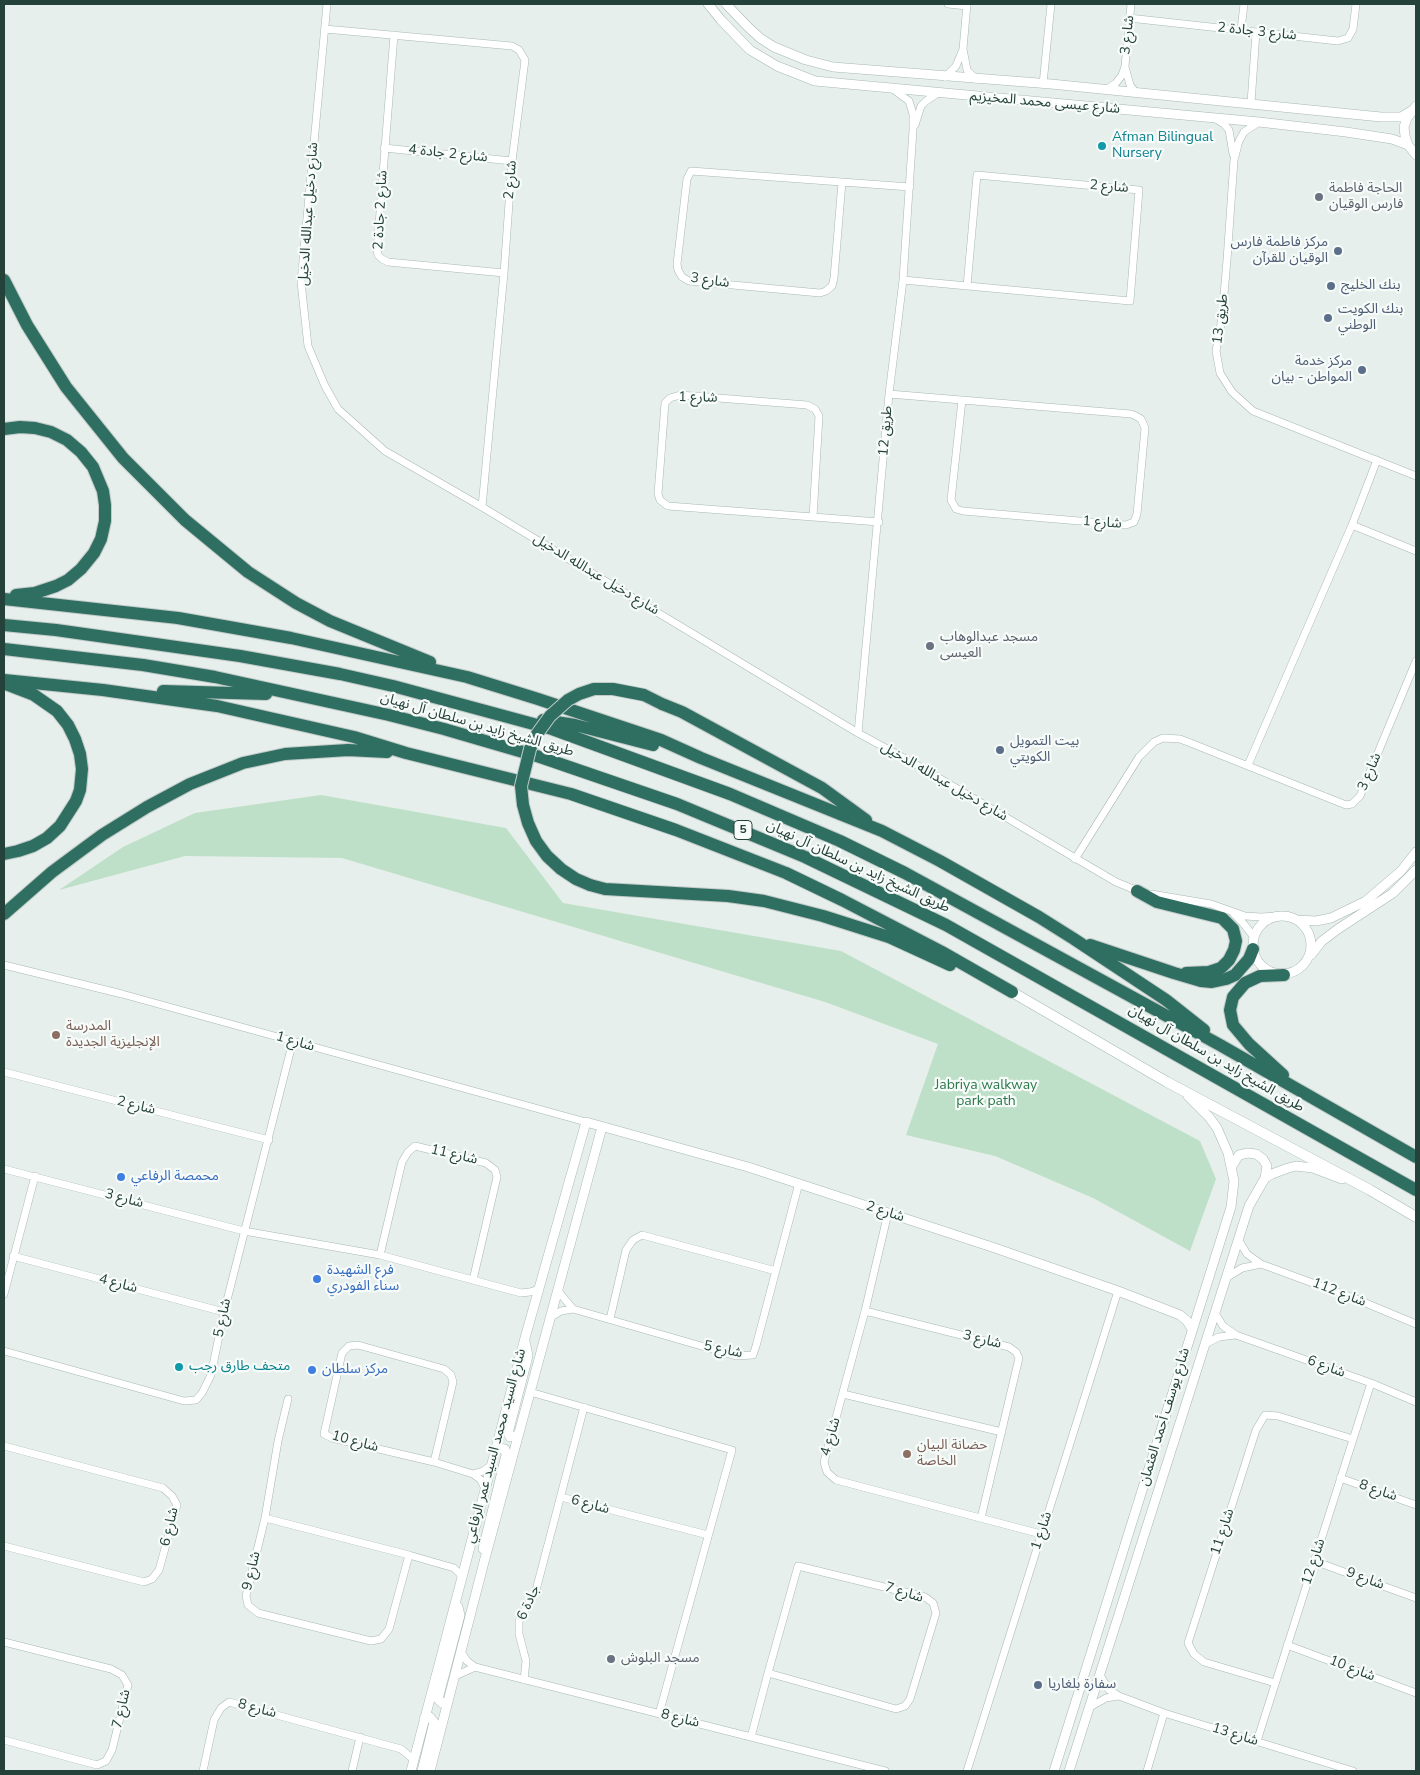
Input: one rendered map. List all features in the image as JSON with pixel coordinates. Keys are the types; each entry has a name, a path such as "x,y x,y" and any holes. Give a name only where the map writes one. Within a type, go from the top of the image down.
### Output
{"highway":[{"path":"4,280 27,326 66,387 123,458 185,520 248,572 304,608 330,622 467,677 661,740 882,831 1039,917 1074,939 1166,1000 1220,1046"},
{"path":"4,429 28,427 42,429 59,436 74,446 87,459 97,476 102,491 105,513 103,530 98,546 91,558 74,575 46,590 4,598"},
{"path":"4,598 178,618 291,638 467,677"},
{"name":"طريق الشيخ زايد بن سلطان آل نهيان","path":"4,625 240,656 340,674 501,714 607,748 730,794 840,841 968,907 1416,1157"},
{"name":"طريق الشيخ زايد بن سلطان آل نهيان","path":"4,649 152,667 215,677 296,694 444,729 584,771 685,806 806,857 946,926 1416,1190"},
{"path":"4,682 103,690 217,706 354,737 406,753 571,794 676,830 786,873 942,952 1012,992"},
{"path":"4,682 34,695 57,711 68,725 75,739 82,769 80,790 76,802 60,826 33,846 4,854"},
{"path":"882,831 822,788 682,712 644,696 613,689 594,690 579,694 568,700 550,716 537,734 530,749 522,786 524,805 536,841 560,869 590,885 605,889 728,896 764,901 801,910 889,938 1012,992"},
{"path":"103,690 296,694"},
{"path":"501,714 575,725 701,758"},
{"path":"4,914 52,872 102,835 172,794 219,772 243,763 301,752 348,750 406,753"},
{"path":"1137,891 1157,902 1222,918 1233,928 1236,941 1234,950 1229,960 1221,968 1199,973 1174,973"},
{"path":"1074,939 1174,973 1201,981 1212,982 1234,975 1249,959 1253,943"},
{"path":"1284,975 1260,976 1245,983 1233,997 1230,1005 1230,1015 1233,1025 1249,1044 1315,1100"},
{"path":"1345,1117 1416,1149"}],"main road":[{"path":"1012,992 1167,1082 1370,1190 1416,1217"}],"street":[{"name":"شارع دخيل عبدالله الدخيل","path":"327,4 301,282 308,346 324,386 338,409 386,451 858,733 1123,886 1137,891 1211,904 1229,911 1253,916 1277,916"},
{"name":"شارع عيسى محمد المخيزيم","path":"708,4 750,50 777,66 816,81 1259,122 1392,139 1408,145"},
{"name":"شارع عيسى محمد المخيزيم","path":"726,4 760,38 774,47 822,64 844,68 1043,84 1392,118 1401,117 1414,108"},
{"path":"948,4 967,5 963,49 967,70 976,79"},
{"path":"1043,84 1051,4"},
{"name":"شارع 3","path":"1107,90 1122,75 1125,66 1131,4"},
{"path":"1241,30 1244,4"},
{"name":"شارع 3 جادة 2","path":"1129,18 1338,41 1348,38 1354,29 1356,4"},
{"name":"شارع 2","path":"325,30 512,46 519,50 525,60 512,161 504,273 482,507"},
{"path":"1251,103 1256,32"},
{"name":"شارع 2 جادة 2","path":"394,36 377,250 379,258 388,262 504,273"},
{"path":"945,77 956,66 963,49"},
{"path":"816,81 823,74 822,64"},
{"name":"شارع 3","path":"1125,66 1130,85 1136,93"},
{"path":"844,68 838,76 839,80 845,84"},
{"path":"1024,83 1030,92 1024,101"},
{"name":"طريق 12","path":"858,733 890,394 903,280 910,187 913,114 909,101 893,89"},
{"name":"طريق 12","path":"913,130 921,106 938,93"},
{"path":"1414,108 1407,118 1404,127 1408,145 1416,155"},
{"path":"1344,113 1350,116 1352,122 1351,128 1346,132"},
{"name":"طريق 13","path":"1215,118 1229,130 1234,160"},
{"name":"طريق 13","path":"1259,122 1244,132 1239,141 1234,160 1227,260 1216,351 1220,373 1232,392 1253,411 1416,476"},
{"name":"شارع 2 جادة 4","path":"384,148 512,161"},
{"name":"شارع 3","path":"842,182 834,278 832,286 826,291 820,293 689,281 678,270 687,179 692,171 842,182 910,187"},
{"name":"شارع 2","path":"903,280 967,286 1130,301 1139,190 976,175 967,286"},
{"name":"شارع 1","path":"890,394 1131,414 1137,416 1141,419 1145,428 1137,514 1134,522 1126,525 956,509 951,500 962,400"},
{"name":"شارع 1","path":"813,517 820,416 815,409 807,405 680,395 673,396 665,403 663,406 658,494 662,502 668,506 813,517 879,522"},
{"path":"1248,765 1352,525 1377,460"},
{"path":"1352,525 1416,551"},
{"name":"شارع 3","path":"1075,859 1138,757 1154,742 1162,738 1180,739 1346,805 1352,804 1360,796 1416,661"},
{"path":"1297,920 1316,921 1331,918 1366,902 1401,871 1416,852"},
{"path":"1309,957 1311,950 1310,936 1307,930 1291,917 1277,916 1265,921 1256,931 1253,943 1254,955 1261,966 1271,973 1284,975 1296,971 1306,963 1318,945 1393,893 1416,870"},
{"name":"شارع دخيل عبدالله الدخيل","path":"1229,911 1243,923 1253,943"},
{"name":"شارع 1","path":"4,965 122,994 586,1122"},
{"name":"شارع 5","path":"4,1351 184,1401 196,1400 202,1393 211,1375 224,1312 293,1041"},
{"name":"شارع 2","path":"4,1072 269,1140"},
{"name":"شارع يوسف أحمد العثمان","path":"1054,1771 1231,1207 1234,1181 1232,1166 1223,1140 1209,1117 1190,1097 1167,1082"},
{"name":"شارع 2","path":"586,1122 799,1183 1118,1291 1180,1315 1192,1329"},
{"name":"شارع السيد محمد السيد عمر الرفاعي","path":"411,1771 525,1338 586,1122"},
{"name":"شارع السيد محمد السيد عمر الرفاعي","path":"430,1771 484,1562 602,1127"},
{"name":"شارع 11","path":"380,1255 402,1162 408,1152 415,1146 486,1163 495,1170 497,1177 473,1280"},
{"path":"1232,1166 1239,1156 1248,1153 1256,1154 1263,1159 1267,1166 1265,1178"},
{"path":"1265,1178 1288,1168 1305,1167 1313,1168 1370,1190"},
{"name":"شارع 3","path":"4,1168 244,1231"},
{"path":"4,1294 35,1176"},
{"name":"شارع يوسف أحمد العثمان","path":"1069,1771 1238,1239 1249,1206 1265,1178"},
{"name":"شارع 5","path":"573,1309 736,1356 753,1355 799,1183"},
{"name":"شارع 4","path":"888,1213 865,1311 824,1462 827,1472 836,1480 1041,1534"},
{"path":"244,1231 380,1255 521,1293 539,1289"},
{"path":"610,1319 626,1250 633,1240 642,1235 776,1271"},
{"name":"شارع 112","path":"1238,1239 1247,1254 1261,1264 1356,1299 1416,1324"},
{"name":"شارع 4","path":"13,1256 224,1312"},
{"path":"1226,1278 1242,1268 1261,1264"},
{"path":"558,1291 573,1309"},
{"name":"شارع 1","path":"967,1771 1118,1291"},
{"path":"521,1293 534,1307"},
{"path":"551,1317 561,1311 573,1309"},
{"path":"1180,1315 1190,1314 1198,1310"},
{"name":"شارع 3","path":"865,1311 1009,1346 1020,1358 981,1518"},
{"name":"شارع 6","path":"1215,1313 1223,1326 1236,1335 1371,1383 1416,1402"},
{"path":"1205,1344 1219,1336 1236,1335"},
{"path":"518,1435 510,1437 508,1434 528,1356 525,1338"},
{"name":"شارع 10","path":"434,1462 454,1382 451,1375 444,1369 358,1345 348,1346 342,1354 324,1434 332,1438 434,1462 473,1474"},
{"name":"شارع 12","path":"1256,1741 1371,1383"},
{"path":"530,1392 732,1450 659,1714"},
{"path":"843,1394 1002,1432"},
{"path":"288,1399 278,1441 265,1518 451,1567 462,1575"},
{"name":"شارع 6","path":"584,1407 561,1498 708,1536"},
{"name":"شارع 11","path":"1275,1683 1204,1662 1194,1654 1188,1643 1256,1430 1265,1415 1278,1416 1353,1439"},
{"name":"شارع 6","path":"4,1446 163,1488 178,1505 159,1570 152,1579 144,1582 4,1546"},
{"path":"484,1562 482,1546 506,1455 505,1449 501,1448 496,1451"},
{"path":"473,1474 483,1471 492,1465"},
{"path":"473,1474 481,1480 485,1489"},
{"name":"شارع 8","path":"1340,1478 1416,1505"},
{"name":"جادة 6","path":"524,1680 526,1661 519,1634 519,1621 536,1594 561,1498"},
{"name":"شارع 9","path":"265,1518 246,1596 248,1605 258,1612 371,1641 381,1639 389,1629 409,1555"},
{"path":"451,1567 459,1565 466,1560"},
{"name":"شارع 9","path":"1314,1561 1416,1598"},
{"name":"شارع 7","path":"750,1737 798,1566 925,1597 932,1604 936,1612 910,1699 905,1706 896,1709 768,1673"},
{"path":"447,1702 442,1703 438,1700 460,1615 455,1604"},
{"name":"شارع 7","path":"4,1642 112,1669 122,1675 128,1685 112,1750 106,1761 97,1765 4,1740"},
{"name":"شارع 10","path":"1287,1645 1416,1693"},
{"path":"454,1676 475,1667 467,1661 461,1652"},
{"name":"شارع 8","path":"475,1667 885,1771"},
{"name":"شارع 13","path":"1100,1675 1109,1690 1119,1696 1164,1713 1353,1771"},
{"path":"1090,1708 1106,1698 1119,1696"},
{"name":"شارع 8","path":"203,1771 214,1720 221,1708 229,1702 402,1749 414,1759"},
{"path":"1147,1771 1164,1713"},
{"path":"422,1771 434,1722 430,1717 424,1719"},
{"path":"352,1771 360,1737"},
{"path":"402,1749 417,1744"}],"green space":[{"name":"Jabriya walkway park path","path":"321,795 506,828 563,903 841,951 1200,1141 1216,1179 1190,1251 1093,1198 995,1156 906,1135 938,1044 825,1002 342,858 185,856 59,890 123,847 195,813"}],"place":[{"name":"Afman Bilingual Nursery","path":"1102,146"},
{"name":"الحاجة فاطمة فارس الوقيان","path":"1319,197"},
{"name":"مركز فاطمة فارس الوقيان للقرآن","path":"1338,251"},
{"name":"بنك الخليج","path":"1331,286"},
{"name":"بنك الكويت الوطني","path":"1328,318"},
{"name":"مركز خدمة المواطن - بيان","path":"1362,370"},
{"name":"مسجد عبدالوهاب العيسى","path":"930,646"},
{"name":"بيت التمويل الكويتي","path":"1000,750"},
{"name":"المدرسة الإنجليزية الجديدة","path":"56,1035"},
{"name":"محمصة الرفاعي","path":"121,1177"},
{"name":"فرع الشهيدة سناء الفودري","path":"317,1279"},
{"name":"متحف طارق رجب","path":"179,1367"},
{"name":"مركز سلطان","path":"312,1370"},
{"name":"حضانة البيان الخاصة","path":"907,1454"},
{"name":"مسجد البلوش","path":"611,1659"},
{"name":"سفارة بلغاريا","path":"1038,1685"}]}
